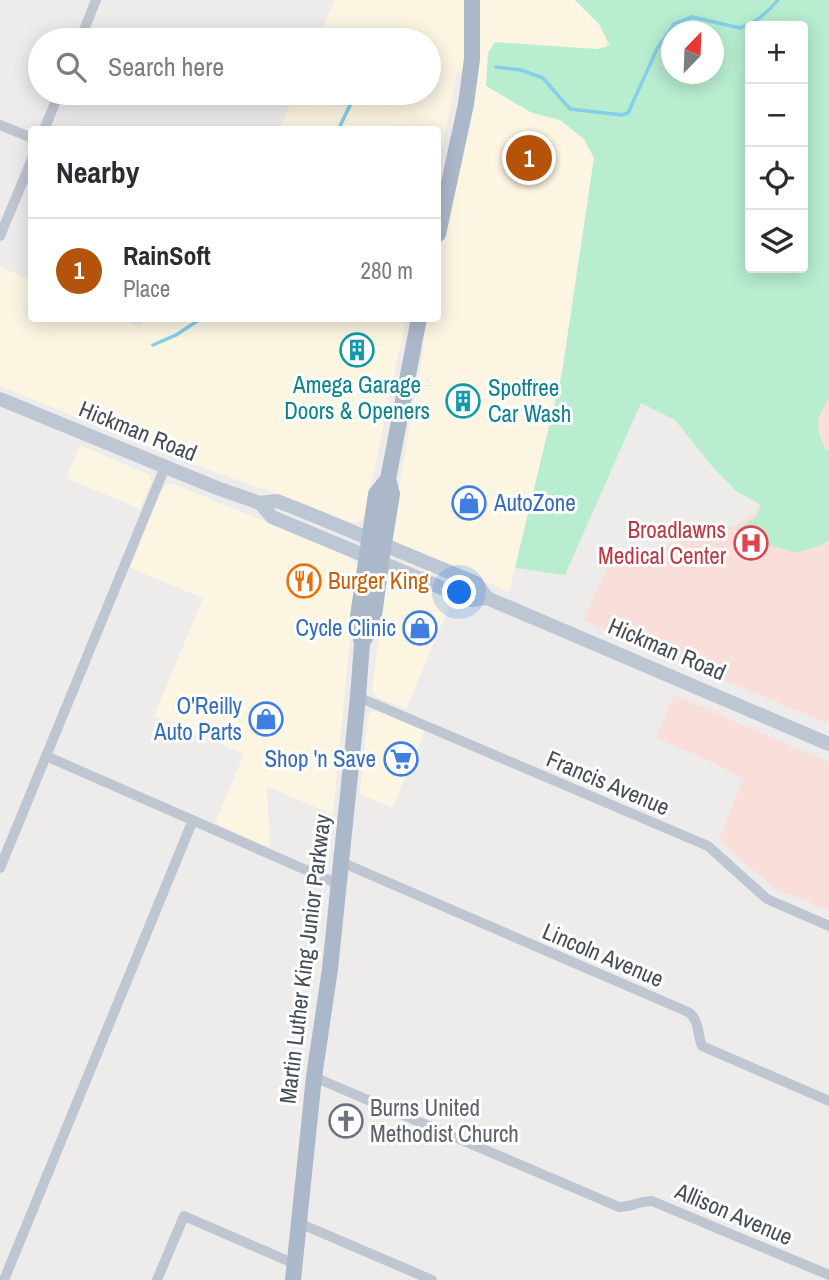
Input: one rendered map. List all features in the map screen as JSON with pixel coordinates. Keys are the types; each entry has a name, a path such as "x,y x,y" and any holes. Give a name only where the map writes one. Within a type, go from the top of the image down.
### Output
{"main road":[{"path":"441,220 466,104 472,59 472,0"},
{"name":"Martin Luther King Junior Parkway","path":"294,1272 314,1077 330,969 358,697 362,643 357,623 374,559 376,541 392,494 387,479 418,322"},
{"name":"Hickman Road","path":"0,399 260,503 277,501 376,541 476,583 487,598"},
{"name":"Hickman Road","path":"260,503 272,517 471,600 487,598 829,744"}],"street":[{"path":"85,28 96,0"},
{"path":"46,126 54,105"},
{"path":"0,125 28,136"},
{"path":"0,236 28,169"},
{"path":"0,868 165,467"},
{"name":"Francis Avenue","path":"358,697 708,846 767,899 829,926"},
{"path":"46,756 338,884"},
{"path":"4,1280 193,820"},
{"name":"Lincoln Avenue","path":"341,862 688,1012 697,1021 698,1037 702,1046 829,1101"},
{"name":"Allison Avenue","path":"314,1077 619,1207 652,1201 827,1274"},
{"path":"157,1280 184,1216 294,1272"},
{"path":"299,1223 432,1280"}],"shaded area":[{"path":"335,0 607,0 606,79 562,373 509,592 397,543 392,538 391,531 424,347 414,344 418,322 441,322 441,219 469,76 457,71 441,156 441,126 281,126 290,105 441,105 441,28 322,28"},
{"path":"0,267 28,279 28,322 129,322 141,327 143,322 405,322 364,518 356,523 180,460 0,386"},
{"name":"Broadlawns Medical Center","path":"829,351 829,724 583,620 612,560 733,526 755,514"},
{"path":"80,445 150,475 151,481 140,509 66,478"},
{"path":"174,484 349,556 357,566 333,815 267,786 270,848 215,823 244,754 154,716 203,598 130,568 161,491 166,485"},
{"path":"394,577 452,600 406,709 378,698 372,691 385,585"},
{"path":"674,695 829,762 829,911 774,888 719,840 743,779 714,763 656,738"},
{"path":"376,710 425,731 392,808 360,792 368,718 370,712"}],"green space":[{"path":"575,0 829,0 829,397 821,412 818,427 825,449 829,450 829,540 819,546 796,553 741,536 737,529 756,517 761,505 736,491 675,420 641,403 565,575 515,568 562,373 594,158 584,139 560,120 532,113 486,86 488,53 495,42 597,49 610,46 599,24"}],"waterway":[{"path":"496,67 521,70 543,78 570,109 622,115 628,113 657,49 674,24 692,17 740,28 761,17 778,0"},
{"path":"340,126 350,105"},
{"path":"153,345 196,322"}],"place":[{"name":"RainSoft","path":"529,158"},
{"name":"Amega Garage Doors & Openers","path":"357,350"},
{"name":"Spotfree Car Wash","path":"463,401"},
{"name":"AutoZone","path":"469,503"},
{"name":"Broadlawns Medical Center","path":"751,543"},
{"name":"Burger King","path":"304,581"},
{"name":"Cycle Clinic","path":"420,628"},
{"name":"O'Reilly Auto Parts","path":"266,719"},
{"name":"Shop 'n Save","path":"401,759"},
{"name":"Burns United Methodist Church","path":"346,1121"}]}
